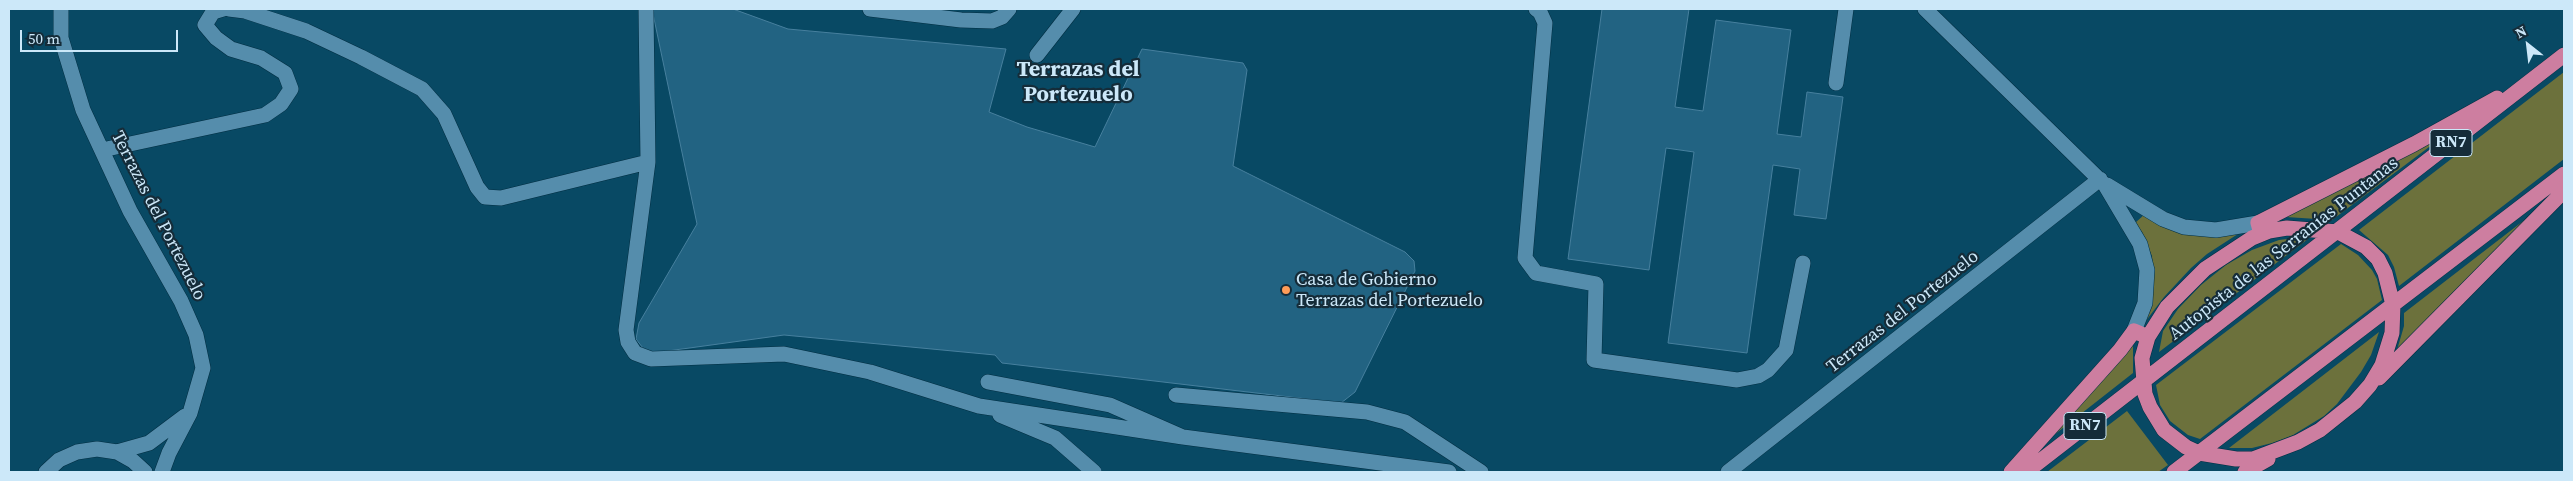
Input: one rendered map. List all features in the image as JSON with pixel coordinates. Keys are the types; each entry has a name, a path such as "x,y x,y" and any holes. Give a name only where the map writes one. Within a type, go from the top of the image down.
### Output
{"highway":[{"name":"Autopista de las Serranías Puntanas","path":"2026,472 2564,55"},
{"path":"2298,442 2254,458 2236,459 2199,453 2174,439 2156,420 2145,394 2142,358 2148,337 2159,317 2200,274 2260,228 2540,74"},
{"path":"2174,472 2564,174"},
{"path":"2245,472 2320,430 2355,402 2442,317 2564,192"},
{"path":"2260,228 2296,228 2338,232 2354,239 2378,259 2385,272 2393,305 2392,333 2382,365 2370,385 2355,402"},
{"path":"2011,472 2120,350 2134,331 2148,337"}],"street":[{"name":"Terrazas del Portezuelo","path":"61,9 61,38 82,110 130,210 181,301 196,335 203,368 190,412 169,453 162,472"},
{"path":"102,150 265,115 281,104 291,89 285,73 261,58 231,49 216,38 205,25 213,12 223,9"},
{"path":"230,9 246,11 306,31 361,56 422,89 444,114 477,187 485,197 501,198 648,162"},
{"path":"646,9 648,162 626,330 628,342 635,353 651,359 784,354 870,372 979,406 1056,438 1094,472"},
{"path":"870,9 961,20 992,21 1002,17 1009,9"},
{"path":"1037,55 1074,9"},
{"path":"1536,9 1540,12 1545,23 1525,258 1536,273 1596,284 1594,360 1737,380 1758,376 1768,370 1786,350 1803,263"},
{"path":"1836,83 1846,9"},
{"path":"1925,9 2103,182 2163,219 2184,227 2216,230 2260,228"},
{"name":"Terrazas del Portezuelo","path":"1728,472 2103,182"},
{"path":"2103,182 2140,244 2147,270 2145,303 2134,331"},
{"path":"988,382 1110,405 1183,437"},
{"path":"1176,395 1367,412 1405,422 1481,472"},
{"path":"979,406 1183,437 1448,472"},
{"path":"117,452 150,443 190,412"},
{"path":"46,472 59,460 77,452 97,449 117,452 133,461 145,472"}],"green space":[{"path":"2564,72 2564,159 2399,286 2394,267 2388,255 2359,230"},
{"path":"2449,132 2332,220 2286,217"},
{"path":"2540,208 2395,357 2404,326 2404,313"},
{"path":"2145,214 2241,232 2207,254 2191,268 2164,297 2145,322 2154,285 2152,256 2142,232 2135,223"},
{"path":"2308,239 2159,352 2163,331 2178,309 2201,285 2226,265 2252,250 2279,240"},
{"path":"2341,244 2358,255 2372,270 2377,279 2382,300 2200,439 2188,435 2170,421 2160,405 2156,385"},
{"path":"2379,332 2371,355 2361,372 2337,404 2324,416 2293,435 2272,443 2252,448 2229,448"},
{"path":"2133,342 2133,373 2054,435"},
{"path":"2127,411 2168,465 2158,472 2047,472"}],"building":[{"path":"652,9 733,9 788,29 1006,49 989,112 1027,127 1095,147 1142,49 1243,63 1247,70 1233,166 1405,252 1414,261 1415,271 1355,392 1341,403 1002,363 995,355 784,335 653,353 646,352 636,339 639,323 697,224"},
{"path":"1602,9 1689,9 1675,107 1703,111 1716,20 1791,30 1777,134 1801,137 1807,92 1843,97 1826,219 1794,215 1800,169 1773,165 1747,353 1668,343 1694,152 1666,148 1649,270 1568,259"}],"place":[{"name":"Casa de Gobierno Terrazas del Portezuelo","path":"1286,290"}],"district":[{"name":"Terrazas del Portezuelo","path":"1078,82"}]}
